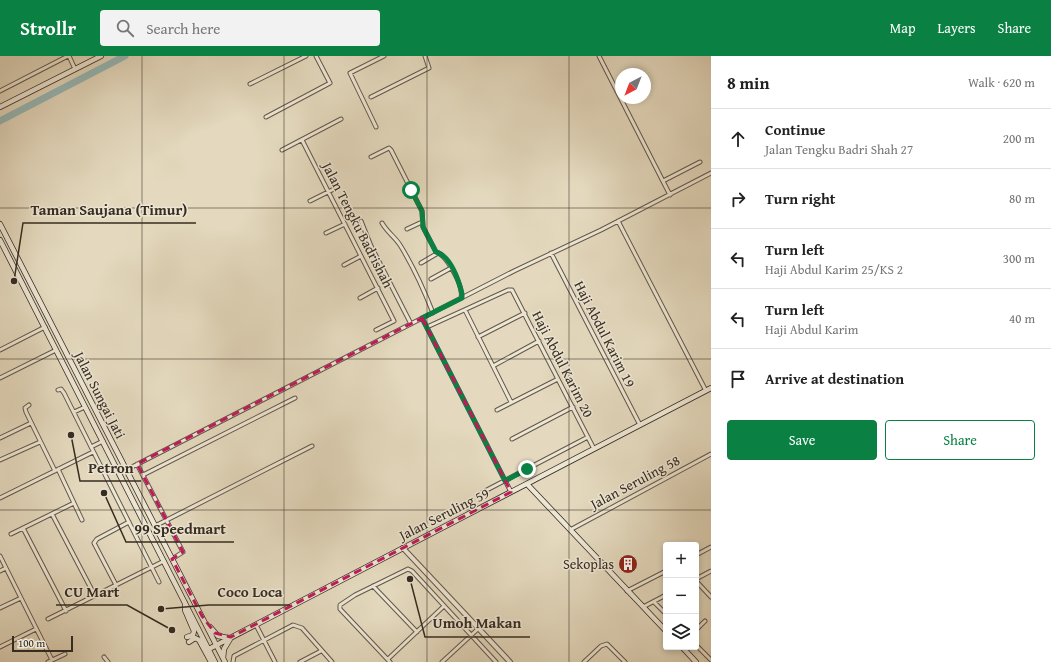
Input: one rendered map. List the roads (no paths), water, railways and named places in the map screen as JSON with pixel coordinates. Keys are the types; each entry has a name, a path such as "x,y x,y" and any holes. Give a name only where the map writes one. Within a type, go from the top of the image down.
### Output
{"main road":[{"path":"0,107 101,56"},
{"name":"Jalan Sungai Jati","path":"0,224 224,660"},
{"name":"Jalan Sungai Jati","path":"0,241 215,662"},
{"name":"Jalan Seruling 59","path":"209,649 711,388"},
{"path":"527,484 663,628"},
{"path":"185,602 185,610 194,631 188,639 195,638 199,640 211,662"},
{"path":"202,616 215,633 226,638 231,637"},
{"path":"224,660 224,649 231,637"},
{"path":"685,650 696,662"}],"street":[{"path":"0,91 69,56 75,69"},
{"path":"250,84 306,56"},
{"path":"376,127 350,73 384,56"},
{"path":"371,97 429,68 425,56"},
{"path":"599,56 670,194"},
{"path":"266,117 330,84 317,57"},
{"path":"282,150 341,119"},
{"name":"Jalan Tengku Badrishah","path":"302,140 394,321 376,330"},
{"path":"371,157 385,150 391,150 422,211 422,222 436,252 447,259 452,268 461,289 462,298"},
{"path":"663,181 700,162"},
{"path":"126,470 422,318 711,173"},
{"path":"310,201 336,188"},
{"path":"361,221 411,324"},
{"path":"618,221 706,390"},
{"path":"407,229 422,222"},
{"path":"382,223 389,234 399,243 416,274 433,313"},
{"path":"326,233 345,224"},
{"path":"421,263 439,253"},
{"name":"Haji Abdul Karim 19","path":"551,253 640,425"},
{"path":"344,265 361,256"},
{"path":"431,279 452,268"},
{"path":"360,298 378,288"},
{"name":"Haji Abdul Karim 20","path":"465,310 512,290 594,449"},
{"path":"427,327 465,310 511,402"},
{"path":"478,337 525,313"},
{"path":"422,318 511,492"},
{"path":"0,350 45,327"},
{"path":"493,366 539,341"},
{"path":"0,378 56,350"},
{"path":"497,410 558,378"},
{"path":"58,390 61,390 64,393 74,412 159,582"},
{"path":"144,475 294,398"},
{"path":"29,404 25,408 40,442 82,520"},
{"path":"74,412 85,407"},
{"path":"512,439 573,407"},
{"path":"0,438 31,422"},
{"path":"483,492 588,437"},
{"path":"91,447 103,441"},
{"path":"0,460 40,442"},
{"path":"155,526 312,446"},
{"path":"0,498 93,452"},
{"name":"Jalan Seruling 58","path":"570,530 711,454"},
{"path":"137,464 183,552 172,559"},
{"path":"11,534 74,503"},
{"path":"52,514 95,596"},
{"path":"116,585 94,543 97,538 129,522"},
{"path":"23,528 66,611"},
{"path":"699,553 711,547"},
{"path":"403,548 474,632 496,662"},
{"path":"0,556 52,660"},
{"path":"48,620 164,561"},
{"path":"0,571 6,568"},
{"path":"444,606 416,632 389,661 340,609 341,603 402,572 410,570 444,606 510,662"},
{"path":"699,578 711,571"},
{"path":"627,591 663,572"},
{"path":"699,583 711,597"},
{"path":"373,586 416,632"},
{"path":"643,607 663,597"},
{"path":"0,608 21,598"},
{"path":"654,602 663,611"},
{"path":"699,627 704,621"},
{"path":"256,625 275,662"},
{"path":"233,662 234,656 293,625 302,628 332,662"},
{"path":"0,647 36,629"},
{"path":"442,662 474,632"},
{"path":"584,662 601,646 607,644 625,662"},
{"path":"699,647 711,660"},
{"path":"300,662 321,651"},
{"path":"48,662 65,654"},
{"path":"104,657 108,662"}],"waterway":[{"path":"0,121 125,56"}],"place":[{"name":"Taman Saujana (Timur)","path":"14,281"},
{"name":"Petron","path":"71,435"},
{"name":"99 Speedmart","path":"104,493"},
{"name":"Sekoplas","path":"628,564"},
{"name":"Umoh Makan","path":"410,579"},
{"name":"Coco Loca","path":"161,609"},
{"name":"CU Mart","path":"172,630"}]}
